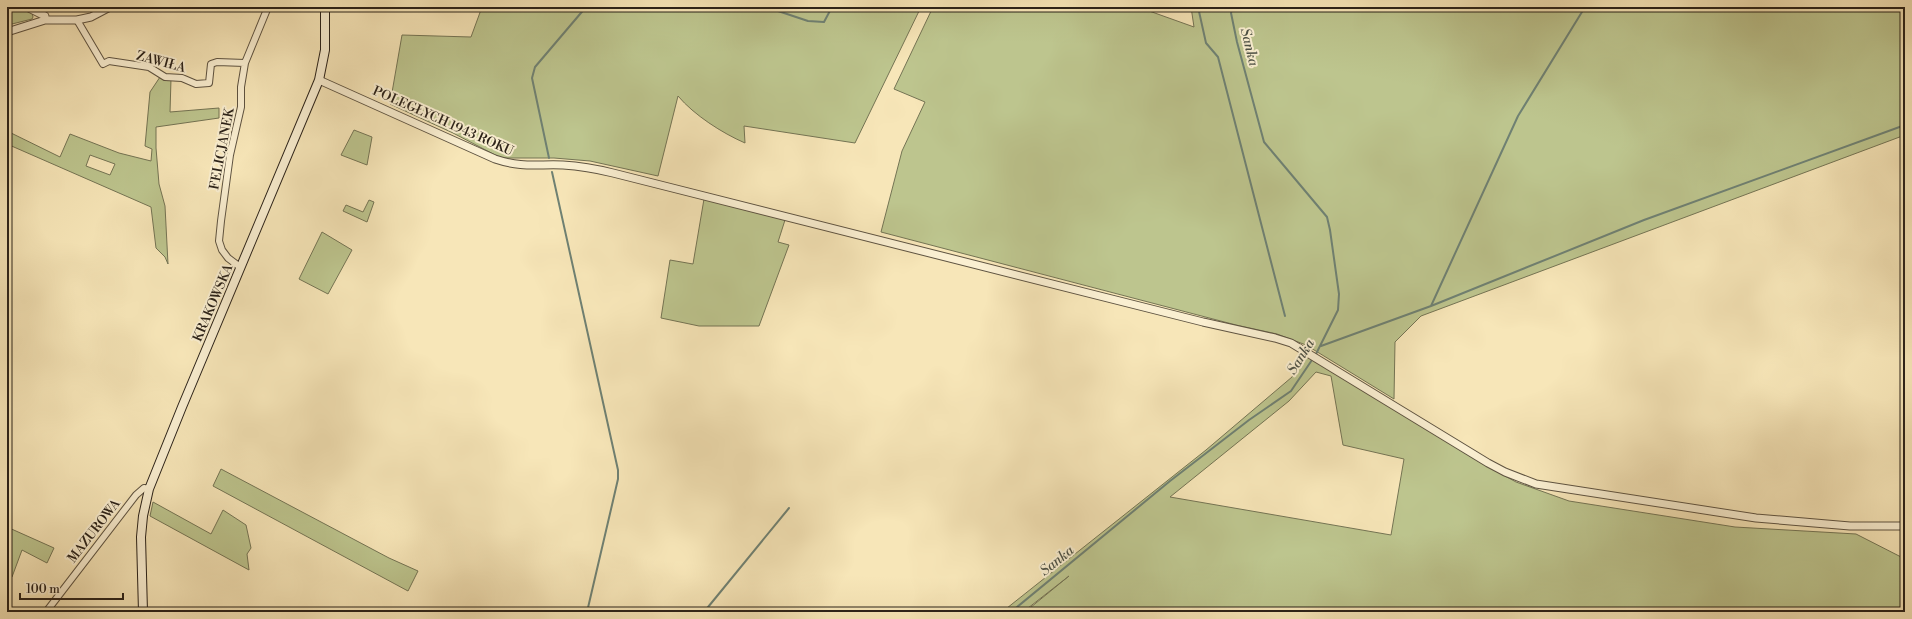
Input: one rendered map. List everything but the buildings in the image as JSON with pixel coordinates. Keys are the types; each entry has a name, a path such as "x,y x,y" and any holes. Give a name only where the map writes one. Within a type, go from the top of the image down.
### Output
{"main road":[{"name":"KRAKOWSKA","path":"143,612 141,537 143,516 149,489 319,80 325,50 324,7"}],"street":[{"path":"27,7 45,16 45,20"},
{"path":"7,32 45,20 77,20 90,17 110,7"},
{"name":"FELICJANEK","path":"240,267 228,258 222,250 219,241 230,155 241,107 241,87 245,64 268,7"},
{"name":"ZAWIŁA","path":"77,20 103,64 109,61 149,67 165,77 182,78 196,84 209,83 211,64 217,62 245,64"},
{"name":"POLEGŁYCH 1943 ROKU","path":"319,80 502,162 514,165 562,165 586,167 1203,322 1276,338 1291,343 1488,463 1505,472 1536,484 1756,518 1850,526 1905,526"},
{"name":"MAZUROWA","path":"46,612 136,494 144,488 149,489"}],"green space":[{"path":"10,7 22,7 32,13 33,17 32,19 8,25"},
{"path":"482,7 921,7 855,143 744,126 745,143 709,123 692,110 678,96 658,176 590,161 554,158 501,158 453,133 390,104 402,35 471,37"},
{"path":"933,7 1138,7 1194,27 1191,7 1905,7 1905,135 1421,316 1395,342 1394,399 1306,345 1277,334 1236,325 881,232 902,151 925,102 894,89"},
{"path":"160,77 171,79 170,112 219,108 219,118 156,127 159,184 165,206 168,264 165,257 156,248 151,207 7,144 7,131 60,157 70,134 119,153 151,161 152,149 145,146 150,92","holes":["90,155 115,164 110,175 86,166"]},
{"path":"354,130 372,137 367,165 341,155"},
{"path":"704,199 785,220 778,242 789,245 759,326 699,326 661,318 670,260 693,264"},
{"path":"369,200 374,202 367,222 343,211 346,205 363,212"},
{"path":"322,232 352,250 328,294 299,279"},
{"path":"1305,355 1483,464 1516,482 1569,501 1735,527 1856,534 1905,559 1905,612 1025,612 1069,576 1023,612 1002,612 1206,450 1292,377","holes":["1316,372 1331,376 1343,445 1404,459 1391,535 1170,497 1289,401"]},
{"path":"221,469 389,558 418,571 408,591 213,486"},
{"path":"153,502 211,534 223,510 246,525 251,548 247,554 249,570 150,516"},
{"path":"7,527 54,548 47,563 22,550 12,577 7,575"}],"waterway":[{"path":"549,158 532,78 535,67 586,7"},
{"path":"766,7 808,21 824,22 832,7"},
{"path":"1198,7 1206,43 1218,57 1285,316"},
{"name":"Sanka","path":"1226,7 1233,9"},
{"name":"Sanka","path":"1011,612 1170,481 1249,420 1291,391 1316,354 1338,310 1339,294 1327,217 1264,142 1237,42 1231,13 1233,7"},
{"path":"1431,306 1518,116 1585,7"},
{"path":"1321,346 1431,306 1644,220 1905,125"},
{"path":"552,172 618,470 618,479 587,612"},
{"path":"704,612 789,508"}]}
